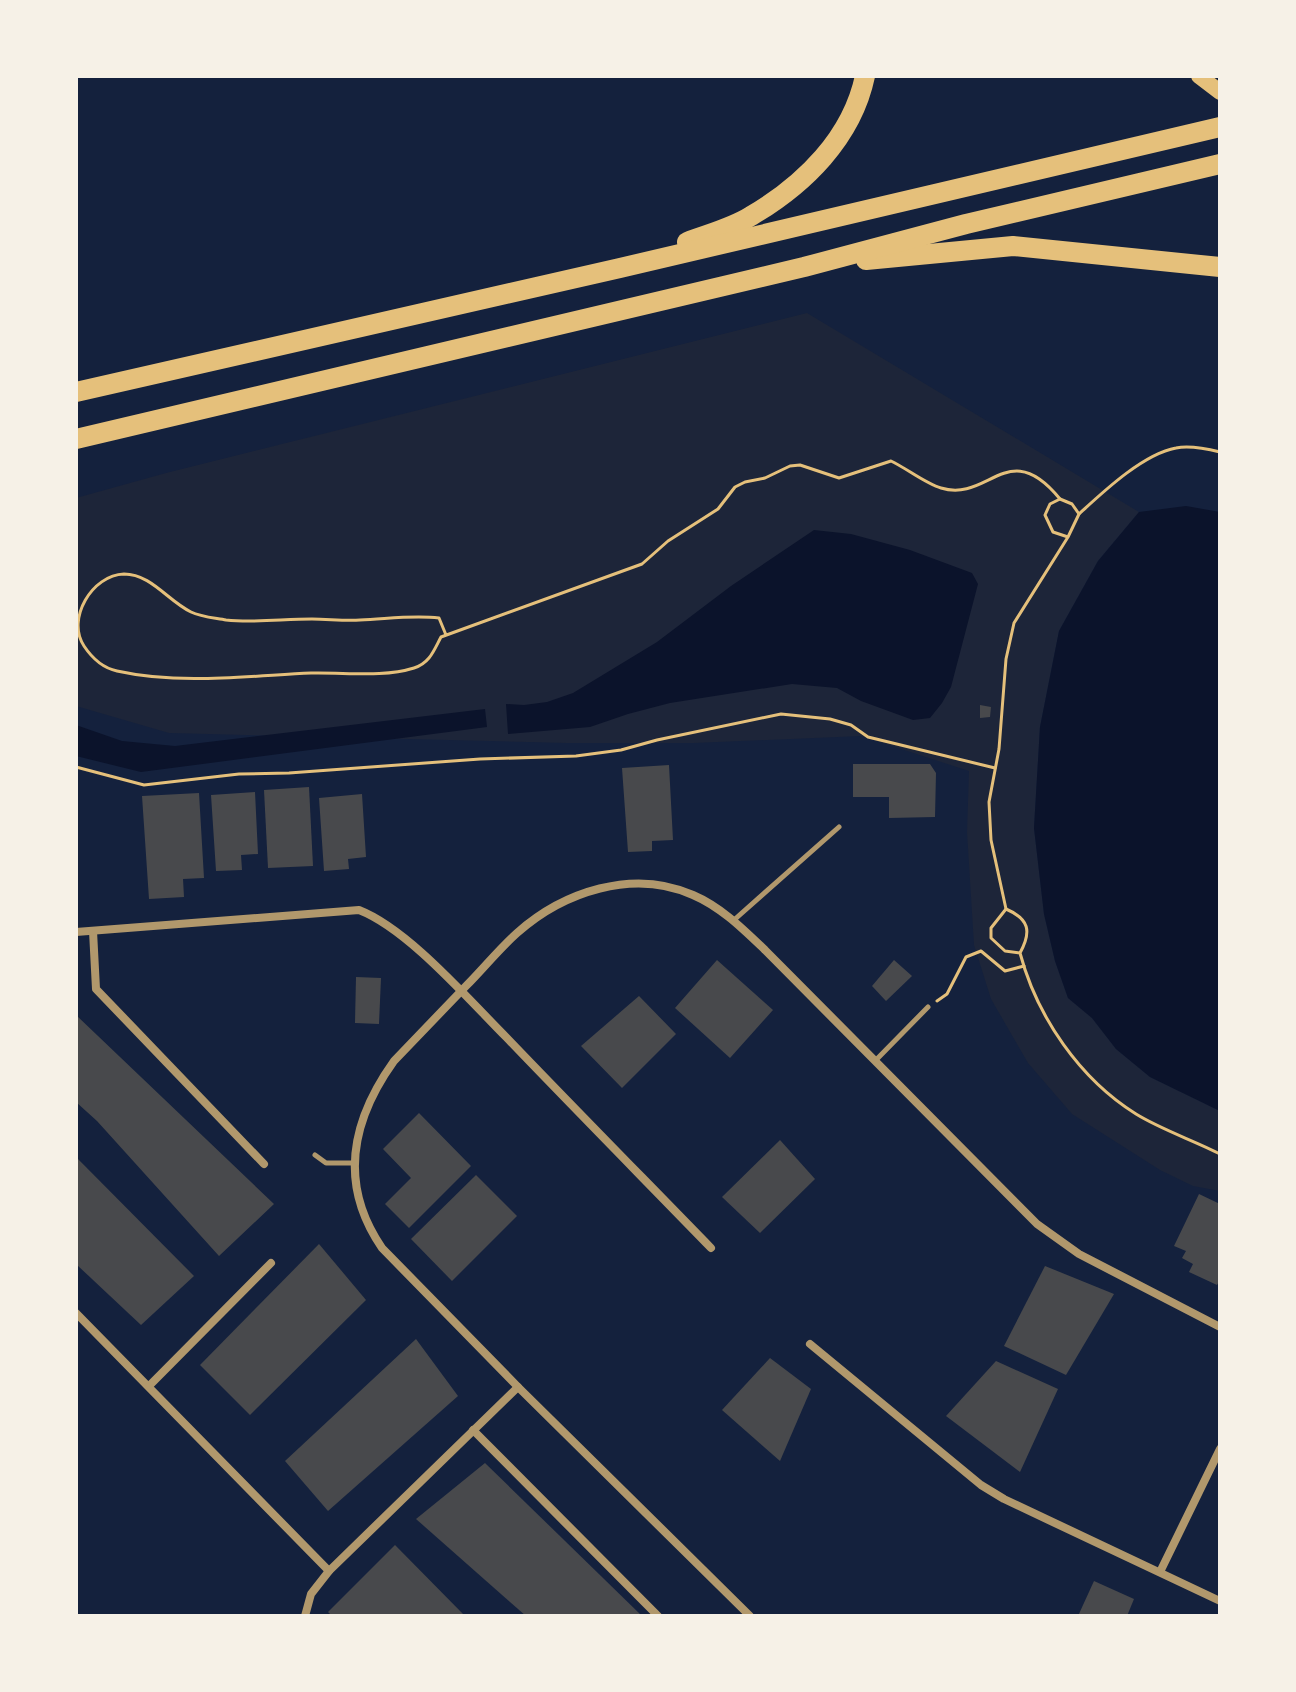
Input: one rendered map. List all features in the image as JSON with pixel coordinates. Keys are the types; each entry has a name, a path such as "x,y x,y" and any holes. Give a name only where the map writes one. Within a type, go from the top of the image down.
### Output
{"highway":[{"path":"620,268 750,217 815,169 842,133 862,91 865,76"},
{"path":"76,392 1220,127"},
{"path":"76,439 804,267 966,224 1220,164"},
{"path":"804,267 1013,246 1220,267"}],"main road":[{"path":"1199,76 1220,92"}],"street":[{"path":"750,1616 382,1248 369,1229 362,1210 354,1163 356,1141 361,1122 380,1081 394,1061 517,933 548,910 572,897 633,883 663,885 692,894 734,920 1019,1209 1056,1240 1220,1327"},
{"path":"76,932 359,910 391,926 461,992 711,1248"},
{"path":"93,931 96,989 264,1164"},
{"path":"149,1386 271,1263"},
{"path":"76,1313 329,1571"},
{"path":"810,1344 981,1485 1026,1512 1220,1601"},
{"path":"305,1616 311,1594 329,1571 518,1387"},
{"path":"473,1430 658,1616"},
{"path":"1160,1572 1220,1449"}],"lane":[{"path":"734,920 839,827"},
{"path":"874,1061 928,1007"},
{"path":"315,1155 326,1163 354,1163"}],"path":[{"path":"1006,909 991,840 989,802 1006,659 1014,623 1079,514 1115,481 1140,464 1177,448 1220,452"},
{"path":"446,635 439,618 420,616 276,621 228,620 193,614 141,577 121,574 101,581 86,597 80,614 79,639 92,658 114,670 159,677 239,678 416,668 430,659 441,637 642,564 668,541 718,509 735,487 790,466 800,465 839,478 891,461 942,489 967,488 1004,473 1024,471 1045,481 1060,499 1072,504 1079,514"},
{"path":"1060,499 1050,504 1045,515 1053,532 1068,537"},
{"path":"76,767 144,785 239,774 576,756 621,750 781,714 830,719 851,725 868,737 995,768"},
{"path":"1006,909 1019,914 1026,925 1028,934 1020,953 1042,1010 1093,1082 1140,1116 1220,1154"},
{"path":"1006,909 991,928 991,938 1005,951 1020,953"},
{"path":"928,1007 947,994 966,957 981,951 1005,971 1024,966"}],"shaded area":[{"path":"807,313 1139,512 1098,561 1059,631 1040,727 1034,828 1044,914 1068,998 1092,1018 1116,1049 1150,1077 1220,1111 1220,1191 1193,1186 1160,1170 1072,1114 1028,1063 991,999 974,945 967,832 969,771 861,736 694,743 566,743 169,733 76,706 76,498"},
{"path":"1186,506 1220,512 1220,1111 1150,1077 1116,1049 1092,1018 1068,998 1044,914 1034,828 1040,727 1059,631 1098,561 1139,512"},
{"path":"814,530 851,534 910,550 972,573 978,584 951,687 930,718 913,720 861,701 837,688 792,684 670,703 590,727 508,734 506,704 547,702 573,693 657,642 731,586"},
{"path":"485,709 487,727 141,772 76,756 76,725 122,741 175,746"}],"building":[{"path":"980,705 991,707 990,717 980,718"},
{"path":"853,764 930,764 936,773 935,817 889,818 889,797 853,797"},
{"path":"669,765 673,840 652,841 652,851 628,852 622,768"},
{"path":"309,787 313,866 268,868 264,790"},
{"path":"255,792 258,854 241,855 242,870 216,871 211,795"},
{"path":"199,793 204,878 183,879 184,897 149,899 142,796"},
{"path":"362,794 366,857 348,859 349,869 324,871 319,798"},
{"path":"717,960 773,1010 730,1058 675,1008"},
{"path":"894,960 912,976 886,1001 872,986"},
{"path":"356,977 381,978 379,1024 355,1023"},
{"path":"639,996 676,1034 622,1088 581,1046"},
{"path":"76,1015 274,1204 219,1256 97,1121 76,1102"},
{"path":"419,1113 471,1166 409,1228 385,1204 411,1178 383,1149"},
{"path":"780,1140 815,1179 760,1233 722,1197"},
{"path":"76,1157 194,1276 141,1325 76,1264"},
{"path":"476,1175 517,1216 452,1281 411,1239"},
{"path":"1199,1194 1220,1204 1220,1280 1217,1285 1189,1272 1193,1264 1182,1258 1186,1251 1174,1246"},
{"path":"319,1244 366,1300 250,1415 200,1365"},
{"path":"1045,1266 1114,1294 1066,1375 1004,1346"},
{"path":"416,1339 458,1396 328,1511 285,1461"},
{"path":"770,1358 811,1389 780,1461 722,1410"},
{"path":"996,1361 1058,1389 1020,1472 946,1416"},
{"path":"485,1463 642,1616 526,1616 416,1519"},
{"path":"395,1545 465,1616 332,1616 328,1612"},
{"path":"1094,1581 1134,1599 1127,1616 1078,1616"}]}
